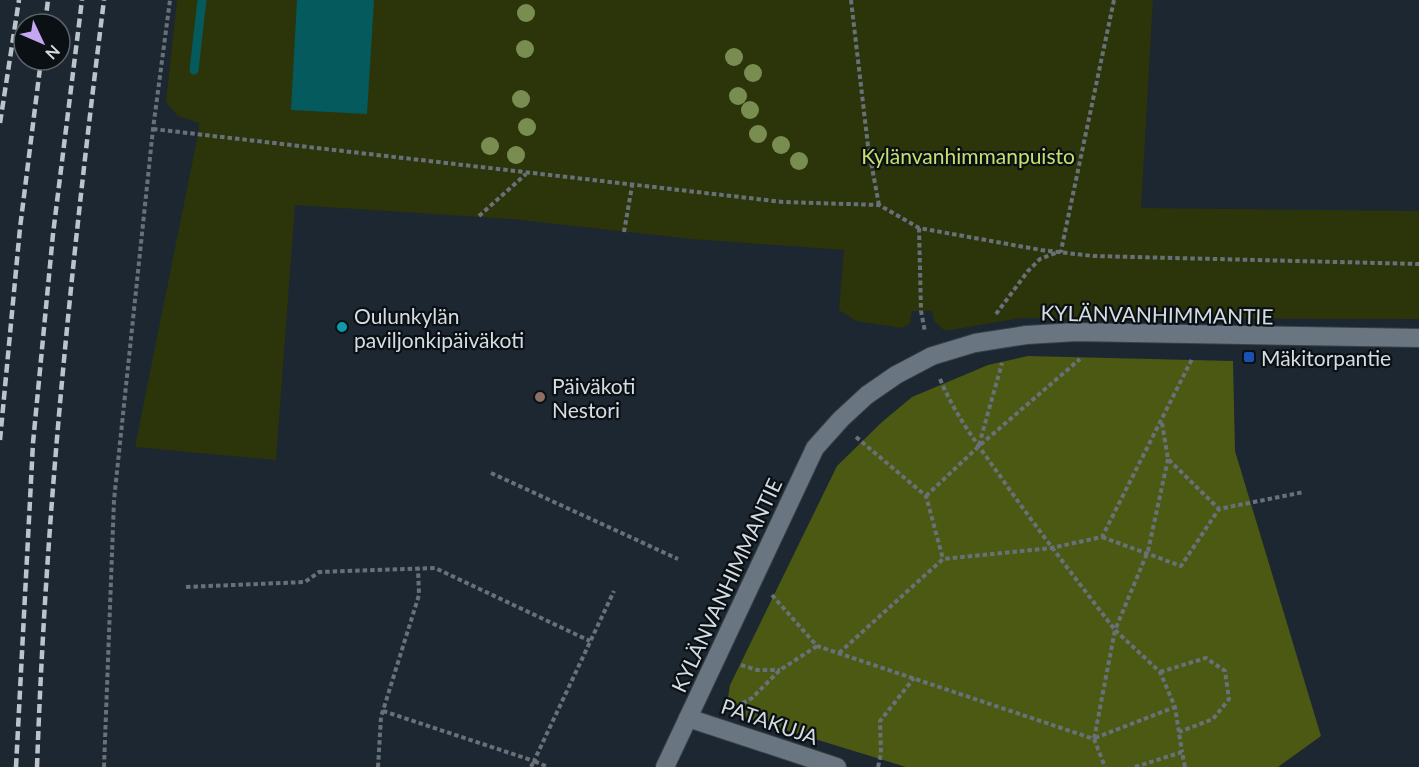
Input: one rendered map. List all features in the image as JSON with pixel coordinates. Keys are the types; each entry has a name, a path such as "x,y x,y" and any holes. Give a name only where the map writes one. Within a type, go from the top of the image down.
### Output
{"street":[{"name":"KYLÄNVANHIMMANTIE","path":"665,767 815,448 867,395 896,375 932,356 983,342 1026,335 1077,332 1240,337 1419,338"},
{"name":"PATAKUJA","path":"688,718 837,767"}],"path":[{"path":"104,767 114,500 153,129 170,0"},
{"path":"851,0 868,146 879,205"},
{"path":"1061,251 1114,0"},
{"path":"153,129 783,202 879,205 919,228 1041,250 1093,256 1419,264"},
{"path":"478,216 527,174"},
{"path":"624,232 632,186"},
{"path":"919,228 921,311 927,341"},
{"path":"983,342 998,311 1028,271 1041,259 1061,251"},
{"path":"926,496 979,446 1086,353"},
{"path":"1102,537 1194,356"},
{"path":"979,446 1004,357"},
{"path":"939,376 951,406 1051,548 1115,630 1160,672 1175,707 1185,767"},
{"path":"1105,767 1094,739 1115,630 1148,551 1168,459 1161,423"},
{"path":"856,436 926,496 943,559"},
{"path":"1168,459 1219,509"},
{"path":"490,473 678,560"},
{"path":"839,653 943,559 1051,548 1102,537 1148,551 1181,566 1219,509 1304,492"},
{"path":"378,767 383,711 419,595 418,568"},
{"path":"186,587 305,582 320,572 435,568 590,640"},
{"path":"768,590 817,646 1094,739 1175,707"},
{"path":"531,767 614,591"},
{"path":"706,723 752,698 780,670 817,646"},
{"path":"1160,672 1206,657 1225,671 1229,699 1214,719 1179,732"},
{"path":"735,663 757,670 780,670"},
{"path":"878,767 881,754 880,721 914,678"},
{"path":"383,711 548,767"},
{"path":"1135,767 1182,752"}],"green space":[{"name":"Kylänvanhimmanpuisto","path":"177,0 1153,0 1141,208 1419,211 1419,319 1021,318 945,331 934,321 932,311 912,311 910,323 902,328 856,321 839,310 844,250 691,239 511,219 295,205 276,460 135,447 199,129 199,123 178,116 166,102"},
{"path":"1028,356 1233,361 1235,451 1321,736 1278,767 906,767 740,716 728,698 730,685 837,466 882,422 912,397 988,365"}],"shaded area":[{"path":"297,0 374,0 367,114 291,110"}],"waterway":[{"path":"194,70 202,0"}],"railway":[{"path":"0,123 19,0"},
{"path":"46,12 48,0"},
{"path":"16,767 33,443 53,234 82,0"},
{"path":"37,767 47,574 62,383 81,192 104,0"},
{"path":"0,440 20,228 40,72"}],"place":[{"name":"Oulunkylän paviljonkipäiväkoti","path":"342,327"},
{"name":"Mäkitorpantie","path":"1249,357"},
{"name":"Päiväkoti Nestori","path":"540,397"}]}
